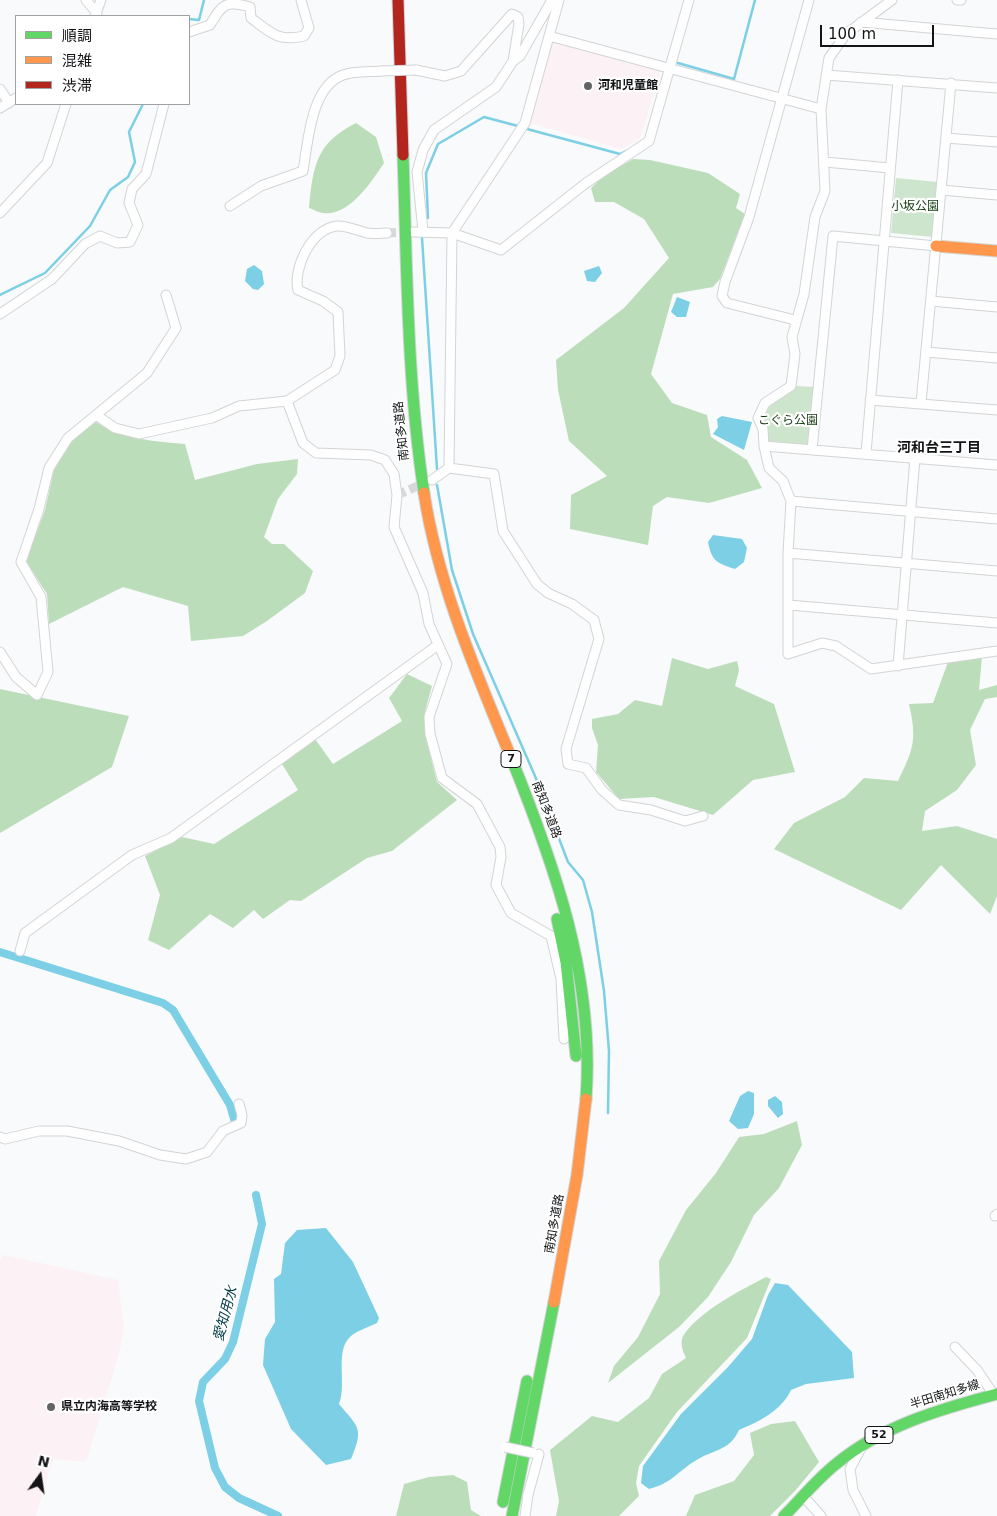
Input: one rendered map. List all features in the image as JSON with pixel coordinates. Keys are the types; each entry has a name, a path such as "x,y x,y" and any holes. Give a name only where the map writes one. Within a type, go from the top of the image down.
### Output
{"main road":[{"name":"南知多道路","path":"388,0 397,306 403,404 419,526 430,571 461,665 522,817 549,891 566,962 576,1034 575,1111 564,1188 501,1516"},
{"name":"南知多道路","path":"398,0 412,397 422,488 440,568 458,623 532,811 562,896 582,982 587,1026 588,1069 582,1146 552,1315 512,1516"},
{"path":"936,246 997,251"},
{"name":"半田南知多線","path":"784,1516 840,1460 864,1443 906,1422 933,1412 995,1395"}],"street":[{"path":"86,0 96,15"},
{"path":"96,15 101,0"},
{"path":"190,32 210,24 220,7 236,1 250,6 251,18 275,36 289,40 304,36 309,28 301,0"},
{"path":"423,231 417,172 423,150 434,130 496,87 513,61 520,56 552,0"},
{"path":"449,468 452,233 525,123 559,0"},
{"path":"413,232 452,233 501,250 586,183 649,141 689,0"},
{"path":"795,320 727,303 722,296 725,282 750,217 809,0"},
{"path":"892,0 846,34 829,58 821,109 825,191 815,218 804,294 795,320 792,336 795,354 791,386 765,403 758,418 763,429 764,446 769,468 783,481 792,500 788,553 788,654 822,643 836,646 871,669 997,651"},
{"path":"230,206 261,186 303,171 315,106 333,79 345,74 381,71 416,70 445,76 461,71 512,14 518,17 519,24 513,61"},
{"path":"861,22 997,34"},
{"path":"549,36 821,109"},
{"path":"826,75 997,88"},
{"path":"866,453 898,80"},
{"path":"921,403 951,83"},
{"path":"0,89 12,100 0,108"},
{"path":"0,213 47,163 66,105"},
{"path":"0,314 52,279 86,244 100,236 117,243 130,242 138,225 130,203 132,189 146,174 164,105"},
{"path":"946,138 997,142"},
{"path":"825,162 890,168"},
{"path":"941,190 997,195"},
{"path":"96,416 115,428 139,434 212,418 239,406 287,401 334,370 340,356 338,312 323,301 298,290 296,281 308,247 321,232 337,226 369,233 387,233"},
{"path":"812,450 834,236 936,246"},
{"path":"0,652 16,676 37,695 48,672 41,597 21,562 39,510 49,468 68,438 147,373 176,328 166,295"},
{"path":"931,301 997,307"},
{"path":"926,352 997,358"},
{"path":"870,400 997,410"},
{"path":"287,401 303,443 316,453 371,455 385,460 394,474 397,495 394,527 423,593 428,624 447,664 430,716 430,734 442,778 477,804 500,847 501,857 496,884 511,914 551,936 560,979 564,1040"},
{"path":"764,446 997,465"},
{"path":"898,666 915,458"},
{"path":"432,480 449,468 494,474 503,531 537,584 548,593 572,604 594,620 599,638 566,749 568,764 586,768 602,790 619,805 651,810 685,822 703,816"},
{"path":"792,500 997,519"},
{"path":"788,553 997,571"},
{"path":"789,605 997,623"},
{"path":"20,951 25,933 132,855 171,838 438,645"},
{"path":"0,1137 5,1140 39,1131 67,1131 119,1141 160,1155 186,1159 206,1152 223,1131 241,1123 242,1115 239,1104"},
{"path":"954,1347 977,1370 995,1395"},
{"path":"864,1443 850,1469 853,1490 866,1516"},
{"path":"505,1447 536,1453 525,1516"},
{"path":"803,1496 822,1516"}],"shaded area":[{"path":"551,40 661,69 640,139 621,149 530,123"},
{"name":"県立内海高等学校","path":"4,1255 118,1280 124,1328 119,1354 86,1462 53,1459 36,1516 0,1516 0,1260"}],"green space":[{"path":"356,123 376,137 384,163 366,188 351,204 333,213 323,213 309,208 312,180 319,157 332,139"},
{"path":"633,159 650,160 708,173 740,194 736,208 745,214 720,279 713,287 673,294 651,374 672,403 707,415 711,437 747,460 762,488 709,503 667,497 653,506 648,545 570,529 571,495 607,476 569,441 558,390 556,360 624,308 669,258 644,219 614,202 595,202 591,188 603,176"},
{"name":"小坂公園","path":"896,178 938,182 933,237 891,233"},
{"name":"こぐら公園","path":"797,386 815,387 810,443 807,445 767,441 764,421 766,413 773,404"},
{"path":"96,422 117,433 128,436 185,444 195,480 257,464 298,459 297,474 278,499 264,537 272,544 284,544 313,571 305,593 243,636 191,641 188,606 123,587 49,624 47,594 26,561 45,510 54,470 73,439"},
{"path":"982,657 979,690 997,685 997,697 985,699 970,730 976,765 957,790 925,811 922,831 957,826 997,839 997,896 990,914 941,865 901,910 774,849 794,823 845,797 864,778 898,781 913,744 913,727 909,704 933,703 948,662"},
{"path":"672,658 708,669 737,661 739,670 735,686 774,704 795,772 753,780 713,815 654,797 619,799 596,772 598,745 592,728 592,719 618,714 635,700 662,706"},
{"path":"407,674 432,686 424,715 425,735 437,782 457,800 392,851 367,858 301,901 290,900 263,919 254,910 233,928 210,914 169,950 148,940 160,895 145,856 182,837 214,844 298,790 282,764 315,739 333,764 402,721 389,698"},
{"path":"0,689 129,716 112,767 0,833"},
{"path":"797,1121 802,1145 779,1188 754,1215 731,1262 708,1297 679,1327 608,1383 614,1366 638,1337 660,1294 659,1261 686,1210 716,1173 739,1137 764,1134"},
{"path":"766,1277 771,1279 747,1338 677,1412 639,1466 636,1483 639,1496 619,1516 556,1516 559,1501 550,1450 592,1416 618,1422 649,1398 662,1374 686,1358 682,1349 682,1339 692,1325 722,1301"},
{"path":"795,1421 819,1462 795,1491 770,1516 686,1516 695,1495 734,1481 754,1455 750,1433 771,1424"},
{"path":"453,1475 467,1482 471,1510 481,1516 396,1516 404,1484 429,1477"}],"water":[{"path":"254,265 262,271 264,284 258,290 253,289 245,281 247,269"},
{"path":"599,266 602,273 595,282 587,281 584,271"},
{"path":"677,297 690,302 686,317 677,317 671,312"},
{"path":"722,416 752,422 744,450 713,434 718,427 717,419"},
{"path":"713,535 742,539 747,548 744,562 735,569 716,561 711,554 708,542"},
{"path":"748,1091 754,1093 754,1114 748,1128 738,1129 729,1121 740,1096"},
{"path":"775,1096 782,1102 783,1114 778,1118 768,1106 768,1100"},
{"path":"326,1228 353,1262 379,1318 377,1323 358,1331 345,1344 339,1404 355,1424 358,1434 357,1441 351,1459 326,1465 291,1429 263,1365 265,1339 275,1322 274,1279 281,1274 285,1243 297,1230"},
{"path":"775,1283 788,1285 852,1352 854,1378 806,1384 791,1390 776,1410 739,1430 735,1437 725,1446 695,1461 663,1484 649,1489 641,1483 643,1466 681,1414 728,1367 752,1339 768,1295"}],"waterway":[{"path":"190,19 199,20 204,0"},
{"path":"678,63 734,79 755,0"},
{"path":"0,295 45,273 90,226 110,190 128,177 135,162 129,132 142,105"},
{"path":"428,218 426,173 438,144 484,117 518,126"},
{"path":"527,129 620,154 626,151"},
{"path":"422,238 437,469"},
{"path":"437,485 452,570 473,634 535,776 568,862 583,880 592,912 604,991 609,1051 608,1113"},
{"name":"愛知用水","path":"0,952 163,1003 173,1010 230,1105 235,1122"},
{"name":"愛知用水","path":"256,1195 262,1224 233,1342 225,1359 203,1382 199,1401 215,1468 225,1487 239,1498 278,1516"}],"tunnel":[{"path":"387,233 409,232"},
{"path":"397,495 425,483"}],"traffic: fast":[{"path":"403,155 411,367 418,451 424,493"},
{"path":"510,755 527,797 556,881 578,966 587,1054 586,1099"},
{"path":"557,919 566,962 576,1056"},
{"path":"512,1516 554,1302"},
{"path":"503,1502 527,1381"},
{"path":"784,1516 829,1470 873,1439 912,1420 997,1394"}],"traffic: slow":[{"path":"936,246 997,251"},
{"path":"424,493 430,527 448,593 471,659 510,755"},
{"path":"554,1302 577,1175 586,1099"}],"traffic: jam":[{"path":"398,0 403,155"}],"place":[{"name":"河和児童館","path":"588,86"},
{"name":"県立内海高等学校","path":"51,1407"}],"district":[{"name":"河和台三丁目","path":"939,448"}]}
